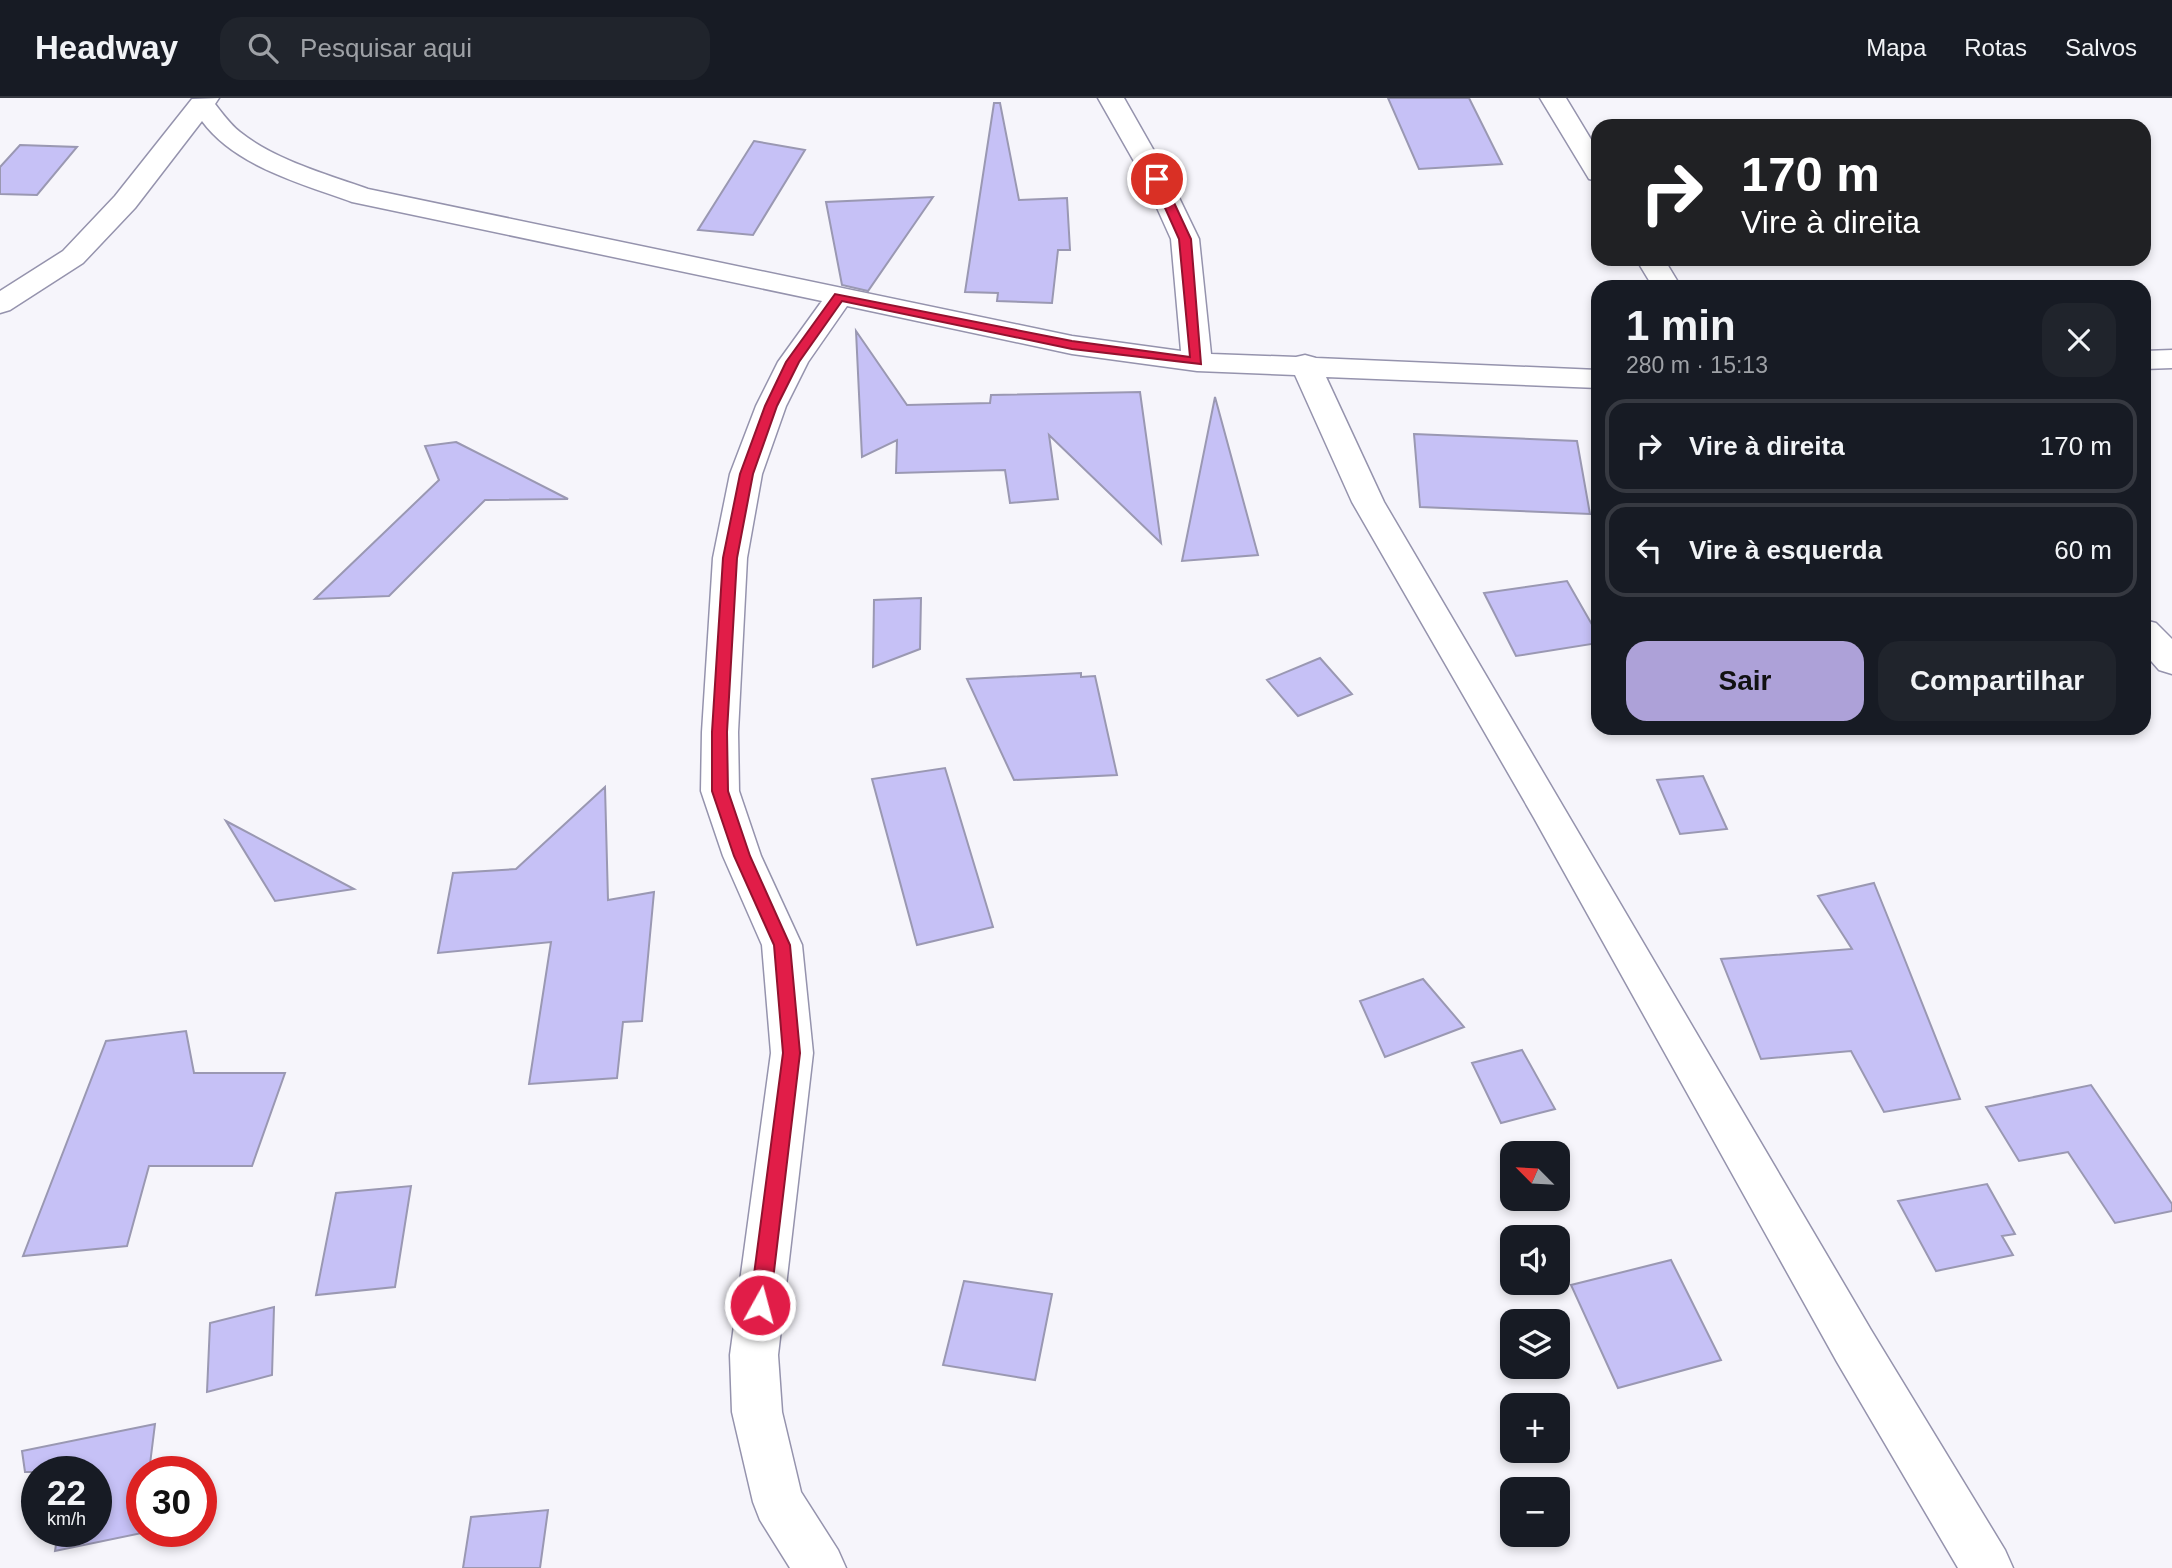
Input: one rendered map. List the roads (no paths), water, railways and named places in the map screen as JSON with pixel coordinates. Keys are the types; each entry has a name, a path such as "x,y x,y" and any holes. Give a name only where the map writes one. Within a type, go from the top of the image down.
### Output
{"street":[{"path":"1111,98 1157,179 1185,239 1197,362"},
{"path":"1553,98 1591,161"},
{"path":"0,304 73,257 125,202 203,101 222,131 244,146 318,181 361,197 1072,345 1197,362 1591,379"},
{"path":"820,1568 778,1502 757,1412 754,1355 792,1053 782,945 742,856 720,791 720,732 730,558 746,474 771,406 793,362 839,297"},
{"path":"2151,360 2172,359"},
{"path":"1306,365 1368,502 1547,808 1854,1346 1987,1568"},
{"path":"2151,640 2172,662"}]}
